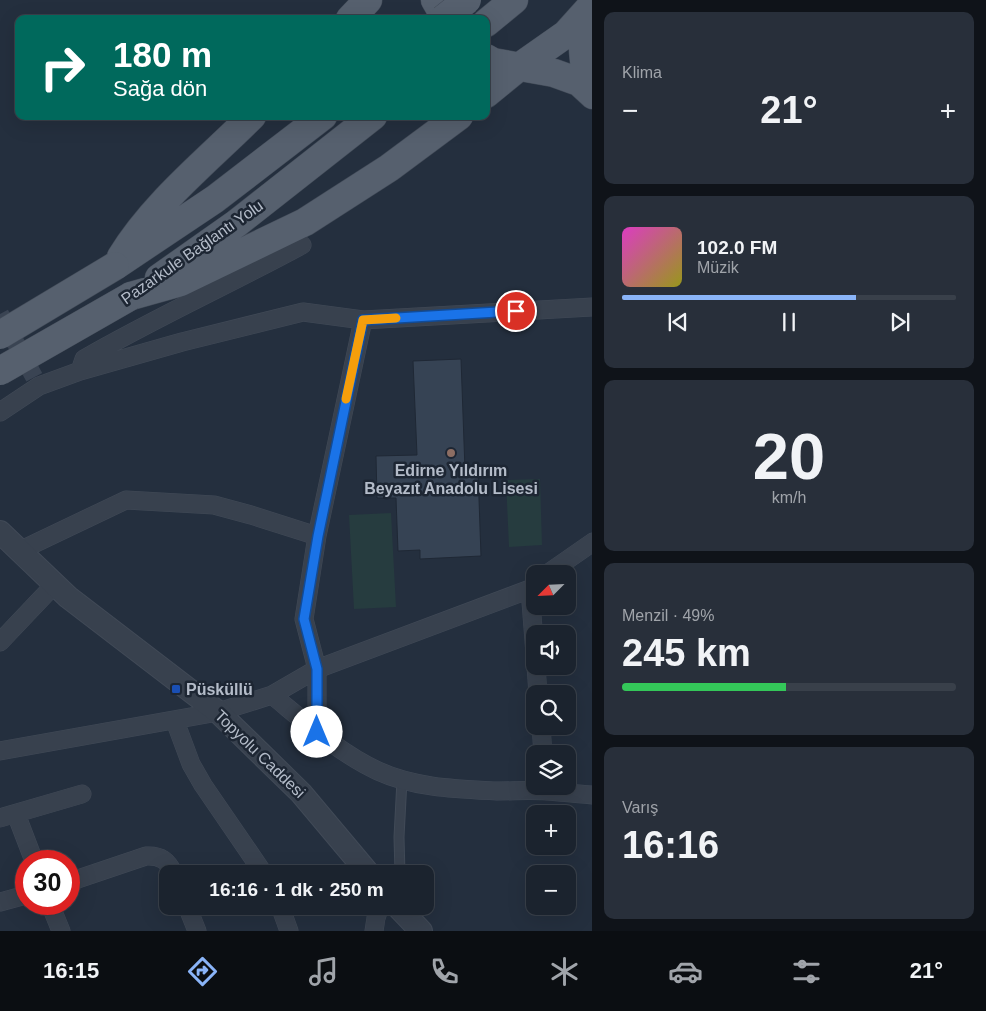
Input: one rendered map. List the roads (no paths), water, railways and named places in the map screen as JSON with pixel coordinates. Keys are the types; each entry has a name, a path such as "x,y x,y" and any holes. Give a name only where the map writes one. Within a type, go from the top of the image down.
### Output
{"main road":[{"path":"354,15 368,0"},
{"path":"435,0 443,15"},
{"path":"450,15 467,0"},
{"path":"490,20 514,0"},
{"path":"490,91 519,67 566,34 591,4"},
{"path":"591,4 583,32 582,58 592,94"},
{"path":"490,60 554,73 579,82 592,94"},
{"name":"Pazarkule Bağlantı Yolu","path":"0,335 115,266 214,200 317,120"},
{"name":"Pazarkule Bağlantı Yolu","path":"0,371 131,296 237,222 368,120"},
{"path":"131,296 181,282 303,233 454,120"},
{"path":"115,266 131,240 150,216 246,123"}],"street":[{"path":"80,371 84,359 132,331 242,277 303,233"},
{"path":"0,412 39,386 80,371 182,342 303,312 363,320 592,307"},
{"path":"317,732 317,669 304,619 318,536 363,320"},
{"path":"19,551 126,500 214,506 251,515 318,536"},
{"name":"Topyolu Caddesi","path":"1,535 68,597 218,712 301,793 361,865"},
{"path":"560,565 592,542"},
{"path":"0,642 55,584"},
{"path":"0,751 175,721 218,712 272,696 317,669 526,589"},
{"path":"272,696 317,732 360,761 378,771 402,780 438,787 497,791 526,789"},
{"path":"175,721 191,764 203,785 258,865"},
{"path":"576,793 592,795"},
{"path":"28,850 8,816 82,794"},
{"path":"80,878 146,856 162,858 170,865"},
{"path":"0,902 15,898"},
{"path":"54,915 61,931"},
{"path":"191,915 197,931"},
{"path":"283,915 289,931"},
{"path":"374,931 377,915"},
{"path":"406,915 421,931"}],"lane":[{"path":"400,865 402,780"}],"tunnel":[{"path":"0,314 39,386"}],"place":[{"name":"Edirne Yıldırım Beyazıt Anadolu Lisesi","path":"451,453"},
{"name":"Püsküllü","path":"176,689"}]}
